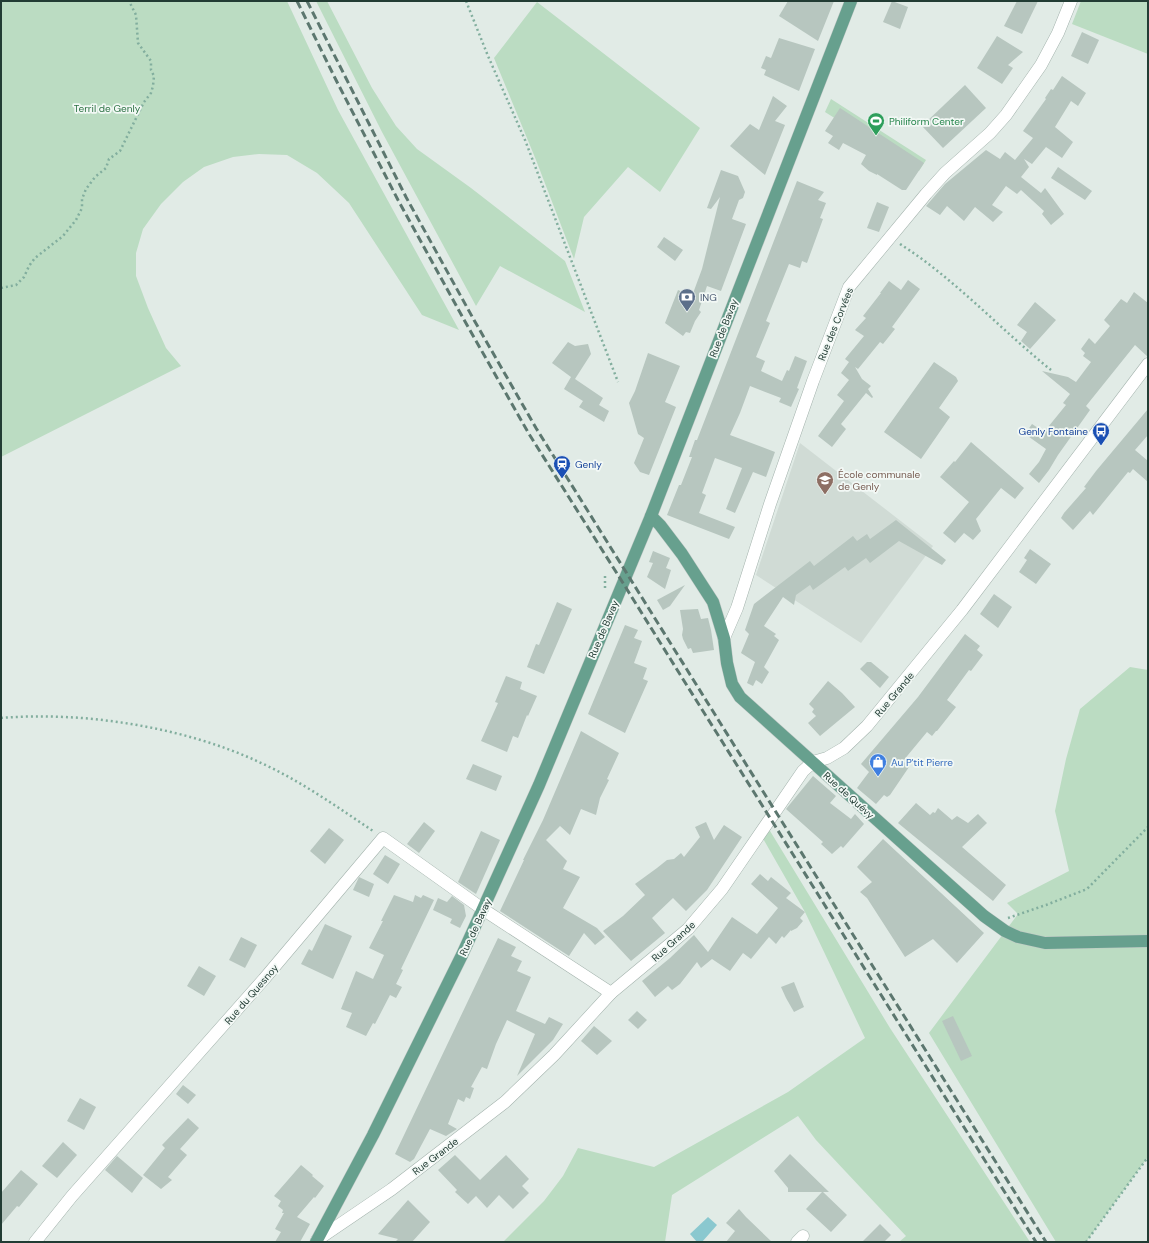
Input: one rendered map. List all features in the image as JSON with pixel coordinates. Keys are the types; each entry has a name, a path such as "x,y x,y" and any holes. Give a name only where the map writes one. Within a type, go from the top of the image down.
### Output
{"main road":[{"name":"Rue de Bavay","path":"316,1241 373,1135 484,910 539,785 651,516 851,1"},
{"name":"Rue de Quévy","path":"651,516 660,525 682,554 713,602 724,638 727,664 732,684 740,697 994,924 1018,937 1045,943 1148,942"}],"street":[{"name":"Rue des Corvées","path":"724,638 737,608 770,504 813,380 849,287 945,173 990,133 1006,115 1041,65 1058,33 1071,1"},
{"name":"Rue Grande","path":"316,1241 392,1189 505,1102 554,1055 611,992 688,929 722,889 803,770 813,762 827,758 844,748 872,720 962,610 1148,364"},
{"path":"383,838 484,910 611,992"},
{"name":"Rue du Quesnoy","path":"34,1242 72,1196 264,979 383,838"}],"path":[{"path":"1,288 16,285 24,277 35,258 63,236 76,220 82,208 82,199 86,189 95,177 106,168 109,159 120,151 150,93 153,86 154,76 151,70 151,61 138,42 136,15 129,1"},
{"path":"466,1 524,140 618,382"},
{"path":"889,238 912,252 966,296 1028,352 1051,370"},
{"path":"1,718 22,716 52,717 120,722 168,731 205,742 258,761 286,775 383,838"},
{"path":"994,924 1018,914 1067,898 1087,889 1148,827"},
{"path":"1086,1242 1148,1157"}],"shaded area":[{"name":"École communale de Genly","path":"800,443 933,546 861,643 756,575"}],"green space":[{"name":"Terril de Genly","path":"1,1 287,1 338,110 459,330 422,315 349,203 317,173 287,155 259,154 233,157 204,167 183,182 161,204 143,229 136,253 136,276 148,308 166,348 181,366 1,457"},
{"path":"316,1 327,1 372,88 396,126 417,149 471,188 565,261 585,312 500,266 476,306 382,132"},
{"path":"1081,1 1148,1 1148,54 1072,24"},
{"path":"537,2 700,128 660,192 628,167 584,217 574,259 536,160 494,58"},
{"name":"Philiform Center","path":"831,99 926,160 919,171 825,112"},
{"path":"1130,667 1148,670 1148,1157 1086,1242 1056,1242 929,1033 1018,914 1007,903 1069,871 1055,811 1066,759 1080,709"},
{"path":"767,826 890,1028 1030,1242 899,1242 906,1236 816,1140 798,1116 672,1195 665,1242 503,1242 544,1201 563,1176 578,1148 654,1167 788,1092 865,1038 805,912 761,835"}],"water":[{"path":"708,1217 717,1225 702,1242 697,1242 690,1234"}],"building":[{"path":"788,1 834,1 818,41 779,16"},
{"path":"892,1 908,7 900,29 883,22"},
{"path":"1017,1 1038,1 1022,34 1004,26"},
{"path":"1082,32 1099,40 1088,64 1071,56"},
{"path":"997,36 1023,52 1008,65 1013,68 1002,84 977,68"},
{"path":"779,38 815,49 799,91 764,75 766,70 761,68 766,56 771,58"},
{"path":"1062,76 1086,93 1078,106 1071,101 1055,127 1073,142 1062,158 1046,147 1032,164 1024,159 1029,167 1021,177 1041,193 1045,188 1064,214 1051,225 1042,214 1044,211 1021,190 1017,194 1006,186 992,205 1003,212 993,222 975,207 964,221 947,206 940,215 926,206 945,184 986,150 1000,159 1005,152 1015,160 1033,138 1023,131 1046,99 1045,98 1051,89 1053,90"},
{"path":"965,85 986,108 943,148 922,126"},
{"path":"773,96 787,106 775,121 785,125 765,175 730,146 750,124 759,130"},
{"path":"840,108 924,163 906,190 902,190 877,174 869,171 861,164 866,155 843,143 839,150 828,143 833,136 825,131"},
{"path":"1058,167 1092,191 1085,200 1051,178"},
{"path":"721,170 738,176 745,192 743,198 739,200 732,219 746,224 721,291 707,286 699,310 701,312 690,333 686,332 683,336 665,323 678,290 692,296 702,269 720,197 711,209 707,208"},
{"path":"797,181 824,192 818,200 826,203 820,218 823,219 807,263 802,261 800,268 789,264 766,321 770,323 756,357 765,361 761,371 782,381 787,370 789,371 795,356 807,361 797,388 799,389 791,407 779,402 781,398 750,386 730,435 775,452 766,477 753,472 735,513 726,509 742,468 715,458 702,493 706,495 699,513 735,527 729,539 667,515 692,457 689,457 695,440 697,440"},
{"path":"877,202 889,207 879,232 867,228"},
{"path":"664,237 683,250 675,261 657,247"},
{"path":"908,280 920,289 892,327 895,329 883,344 880,342 858,369 855,367 862,379 871,386 868,389 873,397 872,398 866,393 841,424 846,429 832,447 818,436 844,401 837,395 849,380 841,373 849,362 845,359 864,336 855,330 866,318 863,316 889,281 901,290"},
{"path":"1134,292 1148,303 1148,357 1135,345 1086,406 1090,410 1039,483 1029,474 1039,462 1046,449 1025,434 1032,424 1044,432 1066,405 1063,403 1070,394 1042,371 1068,377 1076,382 1091,362 1083,356 1085,353 1081,349 1089,338 1095,344 1110,326 1104,320 1121,299 1127,303"},
{"path":"1035,302 1056,320 1030,349 1021,341 1027,332 1017,325"},
{"path":"568,342 575,346 588,344 591,354 575,379 603,398 599,405 609,411 604,422 579,407 583,401 564,389 571,377 552,363"},
{"path":"648,353 680,366 665,402 676,407 649,475 640,472 634,463 644,438 638,434 629,403 635,391"},
{"path":"934,362 956,377 958,381 939,408 950,417 921,459 884,432"},
{"path":"1148,409 1148,435 1135,450 1148,461 1148,482 1133,469 1130,473 1128,472 1093,515 1090,511 1073,530 1061,518 1064,513 1086,488 1084,487 1096,471"},
{"path":"971,442 1024,488 1015,499 1001,488 976,519 981,531 973,540 964,533 955,543 943,533 969,502 940,477 954,461 955,462"},
{"path":"896,520 946,560 942,565 899,541 870,563 866,558 848,571 845,567 813,590 810,585 796,595 794,605 783,597 764,626 776,634 774,636 779,640 764,667 769,672 762,684 756,680 753,686 747,683 755,662 741,653 749,634 745,630 754,604 810,561 814,566 853,536 857,541 867,534 870,539"},
{"path":"1030,549 1051,564 1036,584 1019,572 1027,560 1024,558"},
{"path":"653,551 670,558 666,568 671,570 665,589 647,577 653,563 649,562"},
{"path":"685,585 670,606 663,610 657,600"},
{"path":"994,594 1012,607 998,628 980,614"},
{"path":"557,602 572,609 544,674 527,667 536,644 539,645"},
{"path":"698,609 701,619 708,618 714,650 693,653 691,648 688,649 683,639 680,610"},
{"path":"625,625 638,630 634,638 642,641 634,663 647,668 643,679 648,681 625,733 588,714"},
{"path":"965,634 980,646 977,650 983,655 971,671 969,670 947,700 956,707 937,731 932,736 927,732 903,761 909,767 890,795 887,797 884,795 876,804 857,788 869,772 861,764 918,697"},
{"path":"867,662 871,662 889,677 880,688 860,669"},
{"path":"506,676 522,682 520,689 537,696 528,716 527,715 518,738 513,736 507,752 481,741 498,703 495,702"},
{"path":"828,681 855,707 820,736 808,723 816,716 812,712 814,709 809,704"},
{"path":"581,731 619,753 607,779 609,780 600,798 596,815 581,809 570,835 560,826 546,840 567,861 563,869 580,877 563,908 597,928 605,937 595,945 584,933 569,956 500,911 543,820"},
{"path":"473,764 502,776 496,791 466,779"},
{"path":"813,776 836,796 830,803 851,819 855,814 864,824 843,848 841,846 832,854 821,844 823,842 786,809"},
{"path":"916,803 930,815 933,812 935,813 938,808 952,820 957,816 968,823 978,814 987,823 962,847 1006,885 993,901 898,823"},
{"path":"424,822 435,831 419,853 407,844"},
{"path":"706,822 714,840 724,825 742,837 707,890 686,911 673,898 652,918 665,933 631,961 603,931 623,916 645,895 635,884 667,860 674,859 681,853 684,857 700,837 695,827"},
{"path":"329,828 344,840 325,864 310,851"},
{"path":"481,831 500,840 476,894 458,882"},
{"path":"883,839 984,933 957,963 933,939 905,957 867,898 860,892 872,882 857,867"},
{"path":"385,855 400,864 388,884 373,874"},
{"path":"760,874 768,881 771,877 791,893 786,898 805,912 800,918 803,921 797,928 791,930 784,938 782,936 776,944 769,937 751,959 743,953 730,971 712,959 701,968 697,962 680,984 672,990 668,986 655,997 642,981 670,958 694,935 708,952 732,917 757,934 778,908 751,884"},
{"path":"359,877 374,884 369,897 353,890"},
{"path":"394,895 413,902 415,895 421,898 423,895 434,900 401,969 403,970 396,984 402,987 396,998 390,995 375,1024 373,1023 366,1036 346,1027 352,1013 341,1009 356,971 373,979 384,955 369,948"},
{"path":"452,896 464,905 466,916 460,928 450,923 452,919 433,910 438,898 447,902"},
{"path":"325,924 352,936 333,979 301,964 309,949 312,951"},
{"path":"241,937 257,945 245,968 229,960"},
{"path":"498,938 516,947 511,956 522,961 517,971 531,977 516,1011 545,1024 549,1017 563,1024 553,1040 517,1076 535,1034 507,1020 487,1069 482,1067 471,1087 474,1088 470,1099 466,1097 464,1102 458,1099 448,1124 457,1129 446,1136 430,1129 414,1159 410,1162 395,1154"},
{"path":"199,966 216,976 204,996 187,986"},
{"path":"794,982 804,1007 794,1012 781,987"},
{"path":"637,1011 647,1020 638,1029 628,1020"},
{"path":"953,1016 972,1056 961,1061 942,1021"},
{"path":"594,1026 612,1041 597,1055 581,1041"},
{"path":"183,1085 196,1095 188,1104 176,1094"},
{"path":"80,1098 96,1107 84,1130 67,1121"},
{"path":"188,1118 199,1128 180,1149 187,1155 168,1177 172,1180 161,1189 143,1175 165,1148 162,1145"},
{"path":"63,1142 77,1155 57,1178 42,1166"},
{"path":"790,1154 829,1192 823,1192 847,1215 831,1232 806,1209 822,1192 788,1192 788,1188 774,1171"},
{"path":"455,1155 480,1180 506,1155 529,1179 522,1186 529,1193 513,1209 499,1195 487,1208 476,1196 468,1204 455,1192 457,1190 438,1170"},
{"path":"117,1156 143,1178 132,1193 105,1170"},
{"path":"301,1165 324,1186 297,1217 310,1224 300,1242 275,1242 281,1232 275,1229 284,1213 282,1213 283,1210 278,1206 281,1201 274,1196"},
{"path":"21,1170 38,1184 19,1207 17,1206 1,1225 1,1193"},
{"path":"408,1200 430,1222 412,1242 395,1242 398,1239 378,1234"},
{"path":"739,1209 772,1242 726,1242 735,1231 726,1223"},
{"path":"880,1224 891,1235 884,1242 862,1242"}],"railway":[{"path":"297,1 398,200 529,434 1036,1242"},
{"path":"307,1 406,197 536,428 1046,1242"}],"place":[{"name":"Philiform Center","path":"876,136"},
{"name":"ING","path":"687,312"},
{"name":"Genly Fontaine","path":"1101,446"},
{"name":"Genly","path":"562,479"},
{"name":"École communale de Genly","path":"825,495"},
{"name":"Au P'tit Pierre","path":"878,777"}]}
